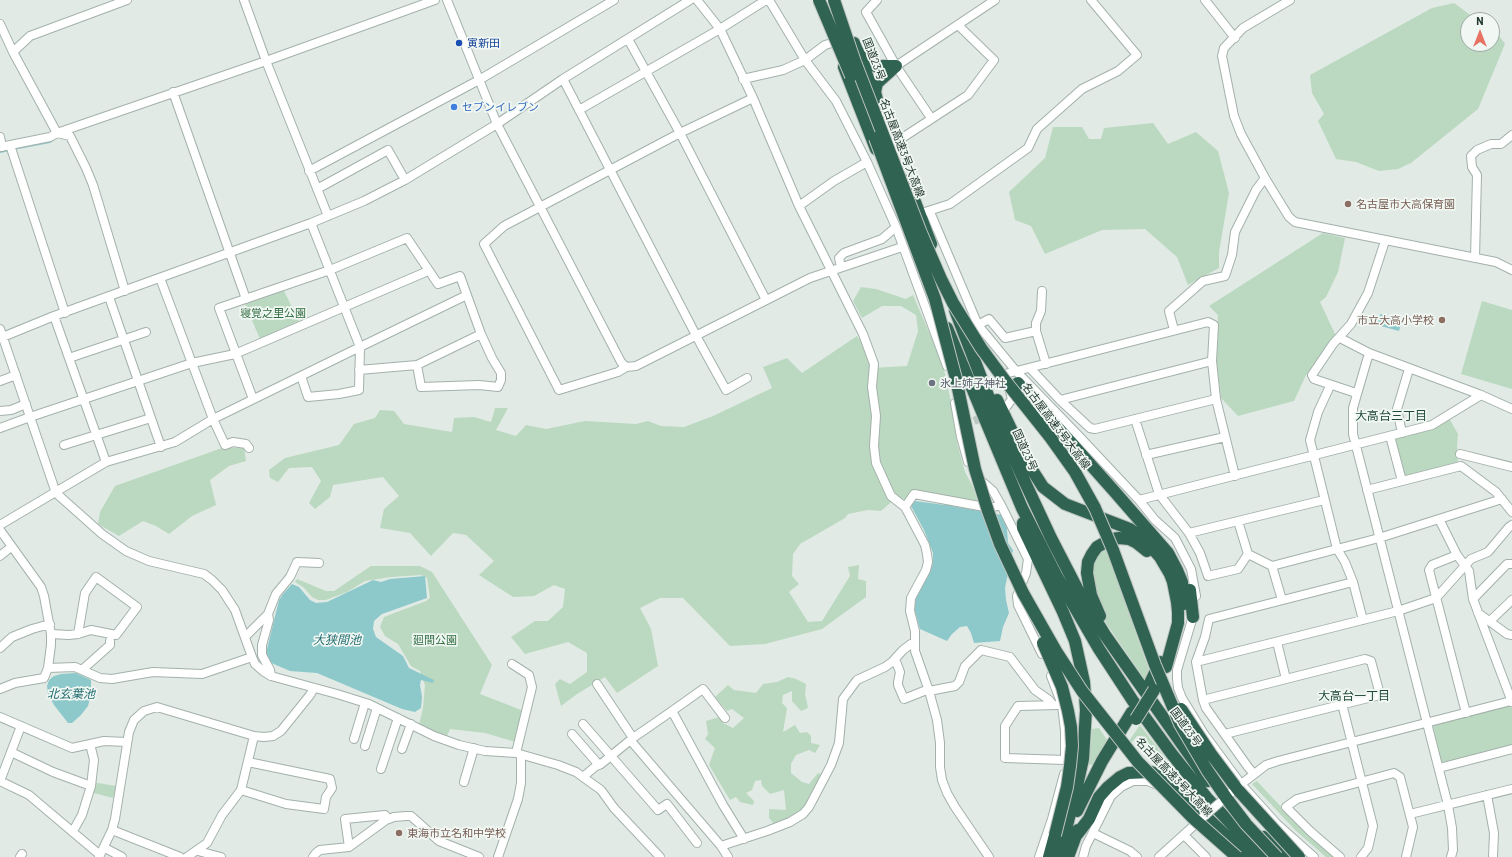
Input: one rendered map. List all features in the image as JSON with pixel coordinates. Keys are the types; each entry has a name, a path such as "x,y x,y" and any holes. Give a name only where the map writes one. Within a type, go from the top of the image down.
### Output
{"highway":[{"path":"820,0 922,268 1022,508 1056,575 1099,649 1133,701 1171,753 1207,798 1262,857"},
{"name":"名古屋高速3号大高線","path":"820,0 847,65 932,292 956,379 975,469 1000,544 1028,603 1056,651 1082,691 1138,762 1193,818 1237,857"},
{"name":"名古屋高速3号大高線","path":"834,0 855,62 920,233 961,323 1050,437 1075,472 1095,508 1113,550 1171,704 1191,744 1227,799 1246,824 1277,857"},
{"name":"国道23号","path":"837,0 893,144 925,213 961,323 999,424 1038,512 1081,596 1104,635 1214,789 1284,857"},
{"path":"855,46 864,59 875,66 896,66"},
{"path":"879,108 875,92 877,83 896,66"},
{"path":"961,323 977,332 1018,383 1055,424 1170,545 1184,566 1189,582 1193,617"},
{"path":"961,323 1027,462 1043,487 1065,504 1130,529 1146,541 1160,557 1173,582 1178,612 1178,623 1166,666"},
{"path":"1075,837 1100,780 1134,716 1176,651 1183,622 1184,600 1182,582 1178,570 1168,553 1117,490"},
{"path":"1022,508 1023,528 1063,612 1075,641 1084,682 1086,710 1083,759 1062,855"},
{"path":"1104,635 1088,582 1088,562 1097,547 1104,543 1112,539 1129,539 1144,548 1157,564 1167,583 1172,600 1170,633 1152,686"},
{"path":"1000,544 1010,574 1062,687 1068,711 1072,746 1070,766 1066,793 1049,857"},
{"path":"1145,636 1176,701 1188,721 1238,790 1299,857"},
{"path":"1062,855 1071,822 1098,768 1134,716"},
{"path":"1138,762 1148,777 1227,857"},
{"path":"1062,855 1089,819 1099,797 1108,786 1128,773 1151,772 1160,775 1170,783 1248,857"},
{"path":"1256,830 1288,857"}],"street":[{"path":"12,52 30,36 127,0"},
{"path":"244,0 266,61 328,216"},
{"path":"4,146 50,137 57,133 266,61 435,0"},
{"path":"447,0 497,124 621,362 626,367"},
{"path":"309,170 479,80 614,0"},
{"path":"660,857 614,808 601,790 584,776 576,772 558,765 518,754 485,751 459,745 434,736 365,703 271,676 263,671 255,664 235,610 222,590 212,580 204,574 149,561 126,552 102,534 56,493 1,334 125,292 229,252 311,223 364,201 406,180 497,124 563,79 689,0"},
{"path":"698,0 720,29 753,98 799,206 863,334 874,364 872,387 876,416 874,446 876,463 891,496 905,507 925,545 927,554 928,562 926,570 912,598 910,611 915,631 915,651 929,690 937,720 942,780 947,793 989,857"},
{"path":"579,110 720,29 766,0"},
{"path":"769,0 804,60 836,101 867,162 896,228 946,362 968,464 973,473 993,491 1028,559 1026,573 1017,596 1018,605 1046,662 1062,705 1065,731 1065,760 1059,794 1039,857"},
{"path":"877,0 866,12 896,66 931,118"},
{"path":"896,66 995,0"},
{"path":"1091,0 1137,55 1118,71 1082,89 1037,129 1028,148 950,204 925,213 978,325 1016,371 1139,500 1155,520 1175,538 1192,569 1196,600 1193,617 1177,670 1178,688 1182,698 1204,734 1240,784 1277,824 1314,857"},
{"path":"1205,0 1235,38"},
{"path":"1290,0 1243,28 1224,48 1222,56 1234,116 1241,134 1265,178 1289,217 1295,222 1496,262 1512,270"},
{"path":"0,24 12,52 57,133 70,136 93,185 125,292"},
{"path":"893,144 968,95 994,60 958,25"},
{"path":"628,39 680,133 766,300"},
{"path":"743,79 783,70 804,60 825,44 835,42"},
{"path":"563,79 726,390 747,378"},
{"path":"174,92 246,299"},
{"path":"753,98 680,133 504,226 484,244 559,390 618,372 626,367 636,366 810,278 902,247"},
{"path":"1475,258 1477,175 1472,167 1471,156 1477,150 1491,144 1501,144 1512,135"},
{"path":"0,137 65,313"},
{"path":"317,189 388,150 406,180"},
{"path":"799,206 834,181 867,162"},
{"path":"1174,330 1169,311 1203,281 1225,276 1232,255 1235,232 1256,190 1265,178"},
{"path":"301,376 308,397 339,394 359,390 360,347 311,223"},
{"path":"840,267 839,258 844,253 882,240 896,228"},
{"path":"253,399 219,308 330,270 407,238 438,284 460,276 481,334 501,373 501,380 498,387 421,387 417,365"},
{"path":"1356,393 1330,386 1314,379 1312,375 1333,344 1351,324 1368,293 1385,241"},
{"path":"0,428 192,363 235,354 428,271"},
{"path":"160,278 213,419 225,445 233,442 246,444 249,448"},
{"path":"1042,291 1041,311 1036,323 1036,330 1046,364"},
{"path":"0,525 106,462 175,442 213,419 467,295"},
{"path":"109,297 161,447"},
{"path":"54,316 106,462"},
{"path":"978,325 989,320 1005,338 1036,330"},
{"path":"1007,406 1012,399 1005,374 1208,322 1214,325 1212,361 1216,400 1235,476"},
{"path":"69,358 146,332"},
{"path":"360,370 417,365 481,334"},
{"path":"1340,338 1369,353 1481,395 1512,409"},
{"path":"1369,353 1356,393 1353,408 1353,434 1448,805 1452,828 1453,850 1451,857"},
{"path":"1060,400 1212,361"},
{"path":"1030,368 1060,400 1090,428 1095,429 1216,400"},
{"path":"1402,433 1397,409 1409,369"},
{"path":"0,381 16,375"},
{"path":"1330,386 1318,412 1310,440 1337,549 1345,562 1353,582 1363,620"},
{"path":"1139,500 1432,425 1481,395"},
{"path":"0,411 11,410 26,404"},
{"path":"64,445 151,418"},
{"path":"1135,419 1159,494 1189,533 1200,553 1208,576 1238,569 1248,554"},
{"path":"959,426 974,421"},
{"path":"1390,436 1402,481"},
{"path":"1146,455 1225,437"},
{"path":"1460,454 1512,467"},
{"path":"1367,490 1461,466 1496,492 1512,512"},
{"path":"905,507 914,494 990,508 1001,505"},
{"path":"1238,521 1248,554 1272,566 1379,538 1502,499"},
{"path":"1189,533 1324,500"},
{"path":"1159,857 1240,784 1266,765 1512,701 1473,599 1469,571 1457,555 1439,519"},
{"path":"1196,662 1398,611 1436,598 1471,559 1488,552 1512,525"},
{"path":"0,530 41,587 51,634 48,668 44,678 15,683 0,689"},
{"path":"0,556 11,546"},
{"path":"1457,555 1432,565 1429,570 1466,713"},
{"path":"245,637 268,614 276,594 290,577 297,562 319,563"},
{"path":"1473,599 1507,564 1512,564"},
{"path":"1272,566 1282,600"},
{"path":"51,634 69,635 78,634 91,630 116,634 137,607 96,577 84,593 78,634"},
{"path":"1254,774 1206,708 1203,700 1196,662 1205,637 1209,619 1353,582"},
{"path":"1490,621 1512,600"},
{"path":"1478,613 1510,636"},
{"path":"268,614 269,620 263,639 262,650 264,660 270,670 271,676"},
{"path":"0,648 12,637 32,628 50,624"},
{"path":"82,670 110,645 110,640"},
{"path":"1277,642 1286,679"},
{"path":"721,846 790,822 803,814 821,785 831,765 839,743 843,699 857,680 885,667 903,650 915,643"},
{"path":"895,659 900,672 898,685 904,699 929,690 955,686 959,682 965,666 981,650 1010,657 1035,690 1049,700 1053,705"},
{"path":"48,668 75,667 100,678 112,679 153,672 202,674 252,657"},
{"path":"1203,700 1365,659 1371,661 1379,691 1376,696 1225,734"},
{"path":"498,857 518,799 521,783 518,754 532,687 529,676 512,664"},
{"path":"597,684 632,740 721,846 728,857"},
{"path":"101,853 112,830 124,768 129,732 134,720 144,711 157,707 264,738 273,736 281,731 314,688"},
{"path":"584,776 703,689 725,718"},
{"path":"354,739 365,703"},
{"path":"1342,704 1373,826 1368,848 1361,857"},
{"path":"1062,705 1018,706 1005,726 1005,758 1065,760"},
{"path":"365,746 377,708"},
{"path":"672,711 723,805 744,839"},
{"path":"0,717 72,748 104,741 127,742"},
{"path":"381,769 398,718"},
{"path":"402,749 411,724"},
{"path":"584,724 658,810 667,804 697,844"},
{"path":"21,726 0,781 29,794 101,853 122,857"},
{"path":"572,734 599,765"},
{"path":"187,857 198,851 207,843 222,816 241,790 254,736"},
{"path":"73,831 82,815 91,786 94,760 90,744"},
{"path":"464,782 474,748"},
{"path":"1439,768 1512,749"},
{"path":"10,752 53,772 91,786"},
{"path":"241,790 286,804 324,809 326,797 332,788 330,779 248,762"},
{"path":"1340,857 1310,831 1286,807 1297,798 1394,773 1400,777 1413,827 1406,857"},
{"path":"1083,857 1086,846 1111,796 1121,787 1133,782 1148,780 1162,787 1200,819 1241,857"},
{"path":"1410,814 1512,788"},
{"path":"1487,795 1494,833 1493,857"},
{"path":"349,847 346,819 385,815 388,819"},
{"path":"313,857 320,850 349,847 388,819 394,817 411,816 439,841 479,857"},
{"path":"112,830 180,857"},
{"path":"1093,833 1130,851 1137,857"},
{"path":"1184,835 1206,857"},
{"path":"198,851 221,857"}],"green space":[{"path":"1454,3 1466,12 1460,12 1460,52 1500,52 1500,37 1505,44 1478,109 1411,163 1398,169 1379,171 1356,162 1336,159 1318,121 1324,114 1312,93 1310,75 1432,8"},
{"path":"1153,123 1168,144 1196,132 1218,151 1229,193 1219,252 1219,268 1188,285 1177,257 1145,229 1102,230 1045,254 1031,226 1015,220 1009,192 1045,158 1053,127 1082,127 1089,139 1101,139 1104,128"},
{"path":"1323,233 1345,238 1338,272 1326,297 1320,302 1336,336 1306,375 1294,401 1238,416 1221,398 1216,357 1218,315 1209,306"},
{"path":"861,287 876,289 906,299 913,295 943,365 953,411 957,443 965,472 973,487 978,502 914,491 908,500 897,497 881,511 868,510 848,514 845,518 800,544 793,554 792,576 799,584 789,592 808,622 822,621 850,576 848,567 859,565 858,579 866,581 866,597 822,629 765,644 730,646 683,598 660,598 640,608 651,629 658,666 617,693 605,677 577,694 561,706 555,684 560,679 570,684 587,672 587,653 568,642 525,654 511,637 535,621 548,621 563,607 565,589 554,585 534,596 513,597 479,575 494,561 466,535 453,533 431,556 410,533 380,528 384,509 399,496 383,477 333,485 330,497 315,509 309,503 321,481 312,467 289,468 278,482 270,478 269,470 285,458 339,445 354,424 375,418 380,410 394,411 404,424 452,432 454,418 474,417 491,422 495,408 508,408 496,430 516,436 526,425 546,429 585,421 636,424 648,421 661,426 684,427 713,416 772,388 763,367 787,358 802,373 857,336 865,348 871,368 907,366 918,331 916,315 901,306 882,306 862,318 853,301"},
{"name":"寝覚之里公園","path":"283,289 299,321 260,339 245,304"},
{"path":"1482,301 1512,310 1512,389 1461,374"},
{"path":"1447,419 1450,420 1458,434 1457,464 1404,478 1394,438"},
{"path":"222,448 244,448 246,461 229,466 210,480 216,505 192,516 169,534 156,526 143,521 119,536 98,524 100,512 115,486"},
{"path":"1106,549 1150,673 1145,680 1106,623 1091,583 1092,567 1098,554"},
{"name":"廻間公園","path":"371,566 420,566 432,572 492,665 480,694 524,711 519,743 485,733 450,729 446,739 419,725 423,708 425,685 420,671 411,666 398,644 385,636 380,627 384,617 426,601 430,598 427,578 421,575 391,577 365,581 347,592 326,600 318,600 312,597 303,587 295,582 297,579 326,591 334,591"},
{"path":"788,677 806,684 805,694 808,708 801,711 792,701 792,691 783,695 782,703 787,708 783,732 795,725 800,733 807,732 811,736 811,743 820,745 815,753 809,750 796,755 791,764 791,773 802,782 809,784 818,773 823,775 801,812 774,824 769,818 769,809 786,810 784,790 770,794 762,786 761,780 755,781 752,790 746,793 754,801 753,805 740,802 736,797 730,800 709,765 715,748 705,739 708,734 706,721 719,717 723,723 733,728 744,718 732,709 727,711 715,697 728,685 734,690 756,693 763,684 777,682"},
{"path":"1509,704 1512,707 1512,746 1442,763 1433,726 1435,724"},
{"path":"1140,725 1180,777 1175,780 1162,770 1160,759 1154,756 1143,736 1137,736 1132,742 1129,741"},
{"path":"1099,728 1107,740 1093,765 1086,764 1091,745 1092,729"},
{"path":"1257,781 1297,824 1336,857 1326,857 1295,830 1252,784"},
{"path":"92,782 116,786 113,798 90,792"}],"water":[{"path":"1380,314 1402,320 1399,331 1377,325"},
{"path":"915,501 945,505 951,503 952,506 1002,515 1009,527 1007,529 1008,543 1013,550 1005,588 1009,613 1003,627 1000,641 974,643 967,626 960,627 947,641 920,629 915,611 916,597 931,570 933,553 924,530 911,506"},
{"name":"大狭間池","path":"425,576 427,598 382,614 374,621 373,629 376,637 403,656 409,668 434,680 433,683 421,680 421,708 415,712 402,709 317,673 290,671 269,662 267,649 279,600 292,584 299,587 310,600 316,603 327,602 373,580 381,582 390,579"},
{"name":"北玄葉池","path":"76,673 91,680 91,695 88,706 81,715 72,723 68,723 54,705 48,694 47,686 49,680 54,676"}],"waterway":[{"path":"13,149 50,142 53,140"},
{"path":"0,152 9,150"}],"tunnel":[{"path":"974,421 988,415"}],"place":[{"name":"寅新田","path":"459,43"},
{"name":"セブンイレブン","path":"454,107"},
{"name":"名古屋市大高保育園","path":"1348,204"},
{"name":"市立大高小学校","path":"1442,320"},
{"name":"氷上姉子神社","path":"932,383"},
{"name":"東海市立名和中学校","path":"399,833"}],"district":[{"name":"大高台三丁目","path":"1391,416"},
{"name":"大高台一丁目","path":"1354,696"}]}
